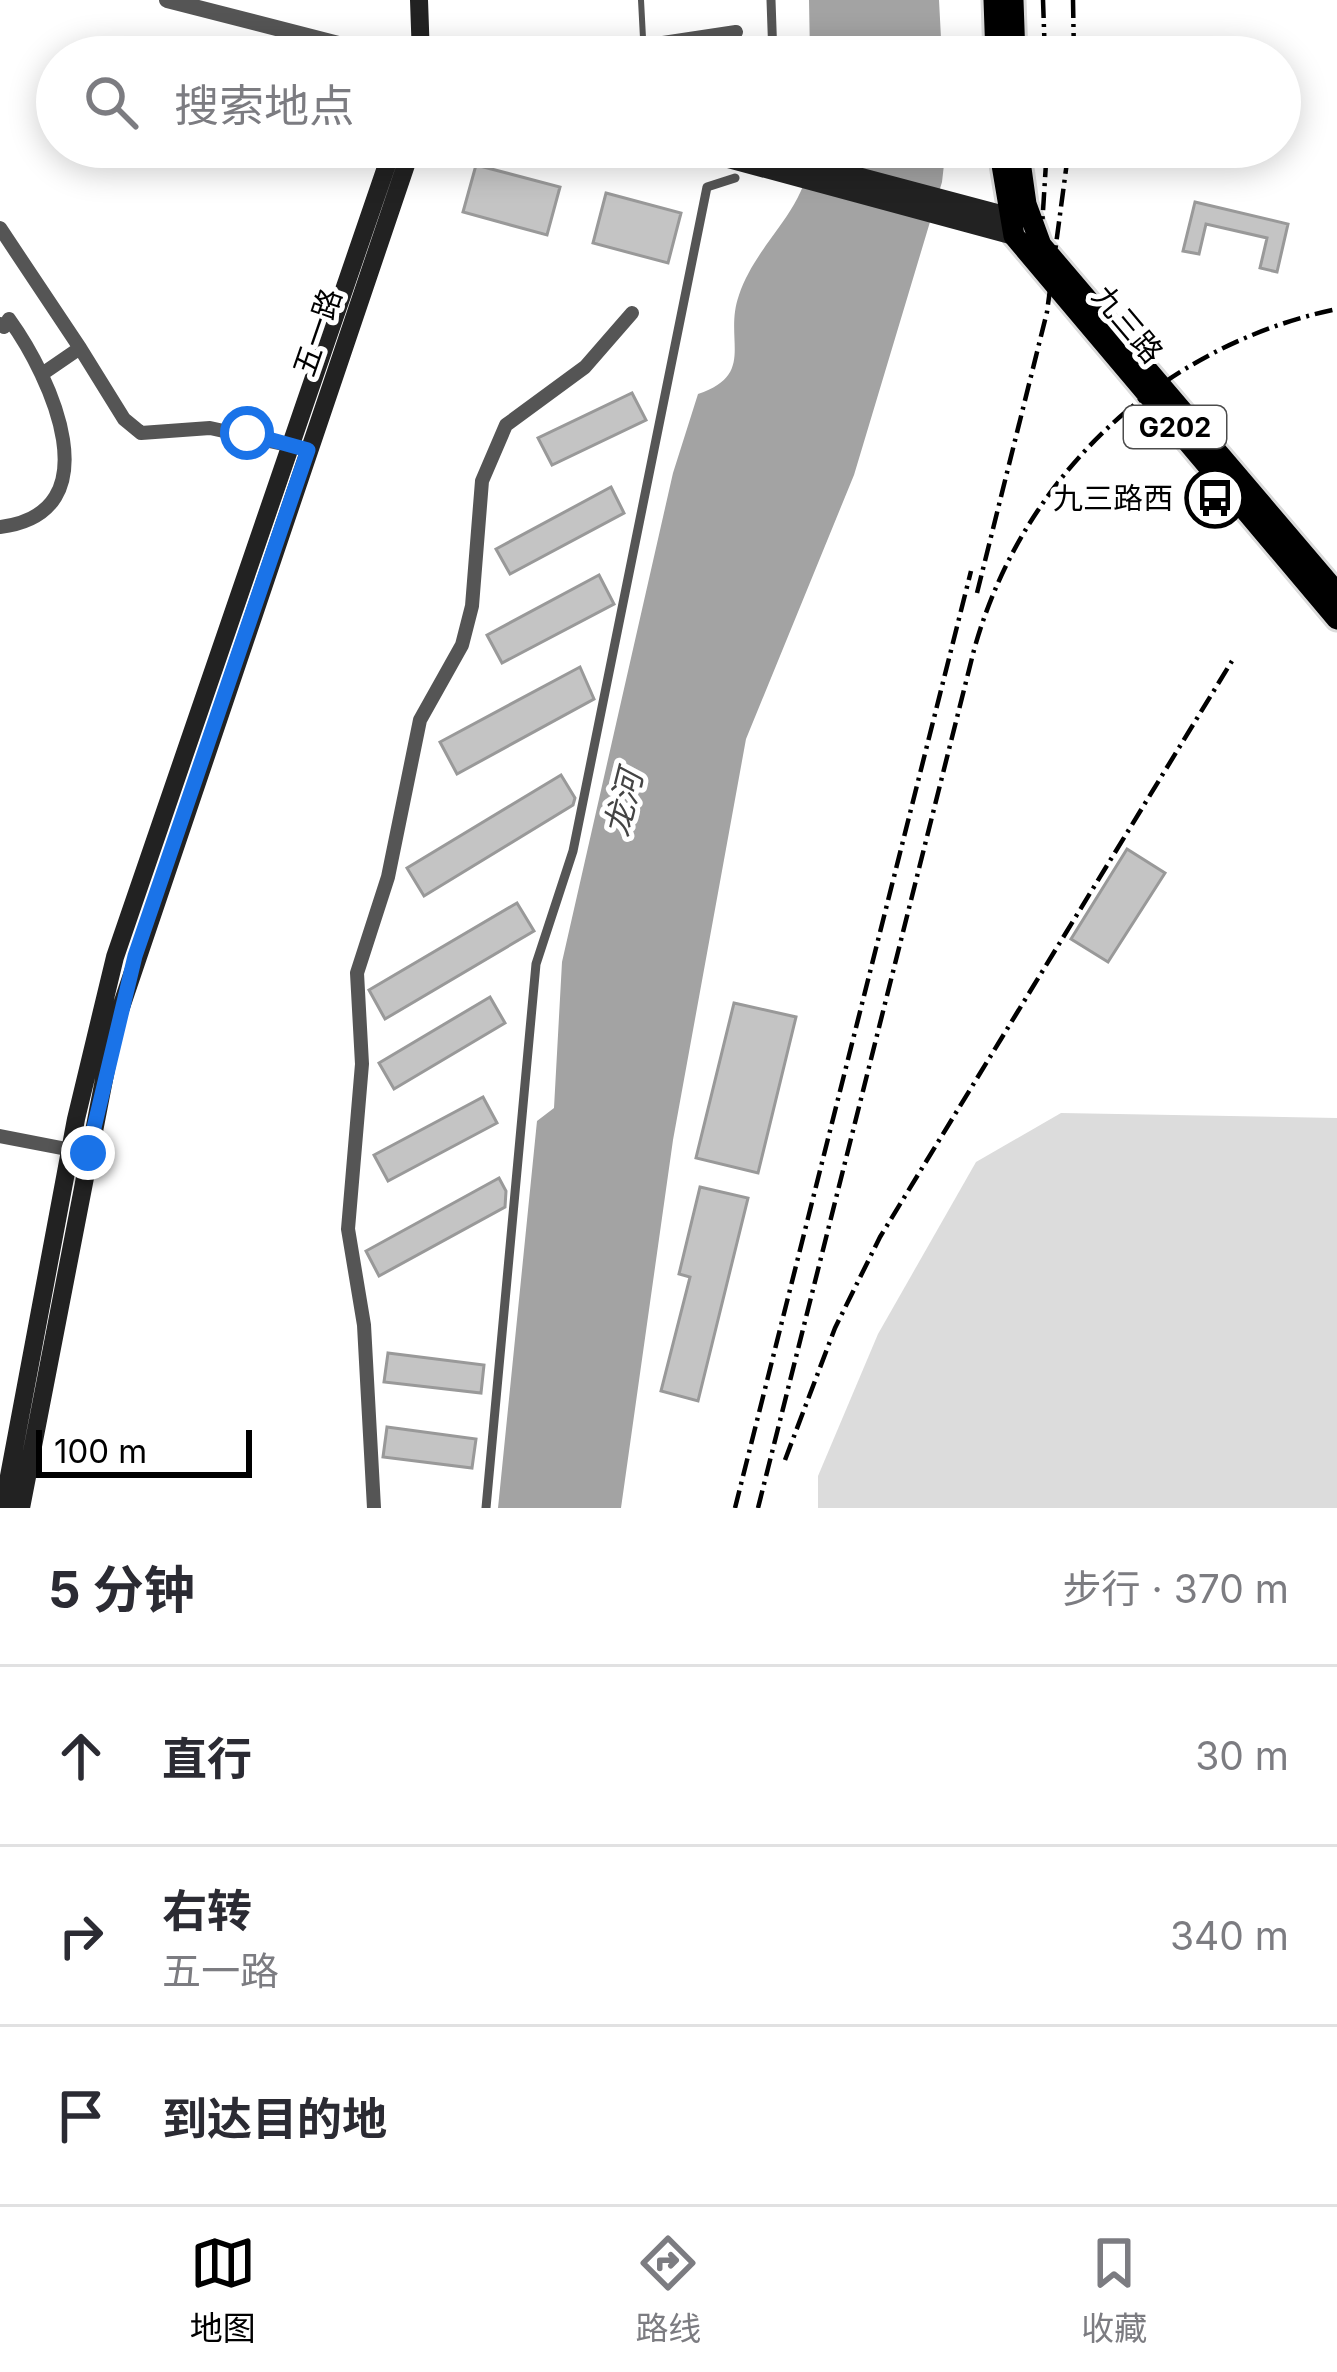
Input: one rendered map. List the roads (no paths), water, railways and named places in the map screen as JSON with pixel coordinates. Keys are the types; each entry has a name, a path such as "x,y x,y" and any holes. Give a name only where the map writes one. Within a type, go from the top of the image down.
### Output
{"highway":[{"path":"994,0 995,36"},
{"path":"1013,0 1014,36"},
{"name":"G202","path":"1004,168 1017,224"},
{"name":"G202","path":"1017,224 1018,168"},
{"name":"九三路","path":"1017,224 1041,245 1337,593"},
{"name":"九三路","path":"1017,224 1337,619"}],"main road":[{"path":"418,0 422,36"},
{"path":"422,29 426,36"},
{"name":"五一路","path":"3,1508 79,1151 135,956 386,168"},
{"name":"五一路","path":"299,448 404,168"},
{"path":"794,168 1017,224"},
{"name":"五一路","path":"21,1508 79,1151"}],"street":[{"path":"167,0 307,36"},
{"path":"772,0 773,36"},
{"path":"718,36 736,32"},
{"path":"486,1508 536,964 573,850 707,188 735,178"},
{"path":"0,228 124,419 141,433 210,428 299,448"},
{"path":"374,1508 364,1325 348,1229 362,1064 357,973 388,877 420,720 462,645 472,606 482,481 506,425 585,367 632,313"},
{"path":"0,324 4,327 9,319 45,372 57,416 62,492 49,510 26,524 0,527"},
{"path":"45,372 80,349"},
{"path":"0,1136 79,1151"}],"lane":[{"path":"640,0 643,36"}],"water":[{"path":"809,0 939,0 941,36 810,36"},
{"name":"龙河","path":"944,168 854,475 746,739 673,1140 621,1508 498,1508 537,1121 554,1108 562,962 673,473 698,394 716,386 733,366 735,311 747,275 792,208 808,170"}],"railway":[{"path":"1043,0 1044,36"},
{"path":"1073,0 1074,36"},
{"path":"1041,243 1046,168"},
{"path":"977,593 1047,312 1066,168"},
{"path":"758,1508 974,650 996,587 1026,529 1063,476 1107,428 1157,388 1212,354 1273,327 1337,309"},
{"path":"735,1508 971,571"},
{"path":"785,1460 835,1328 880,1237 1232,661"}],"place":[{"name":"九三路西","path":"1215,498"}]}
